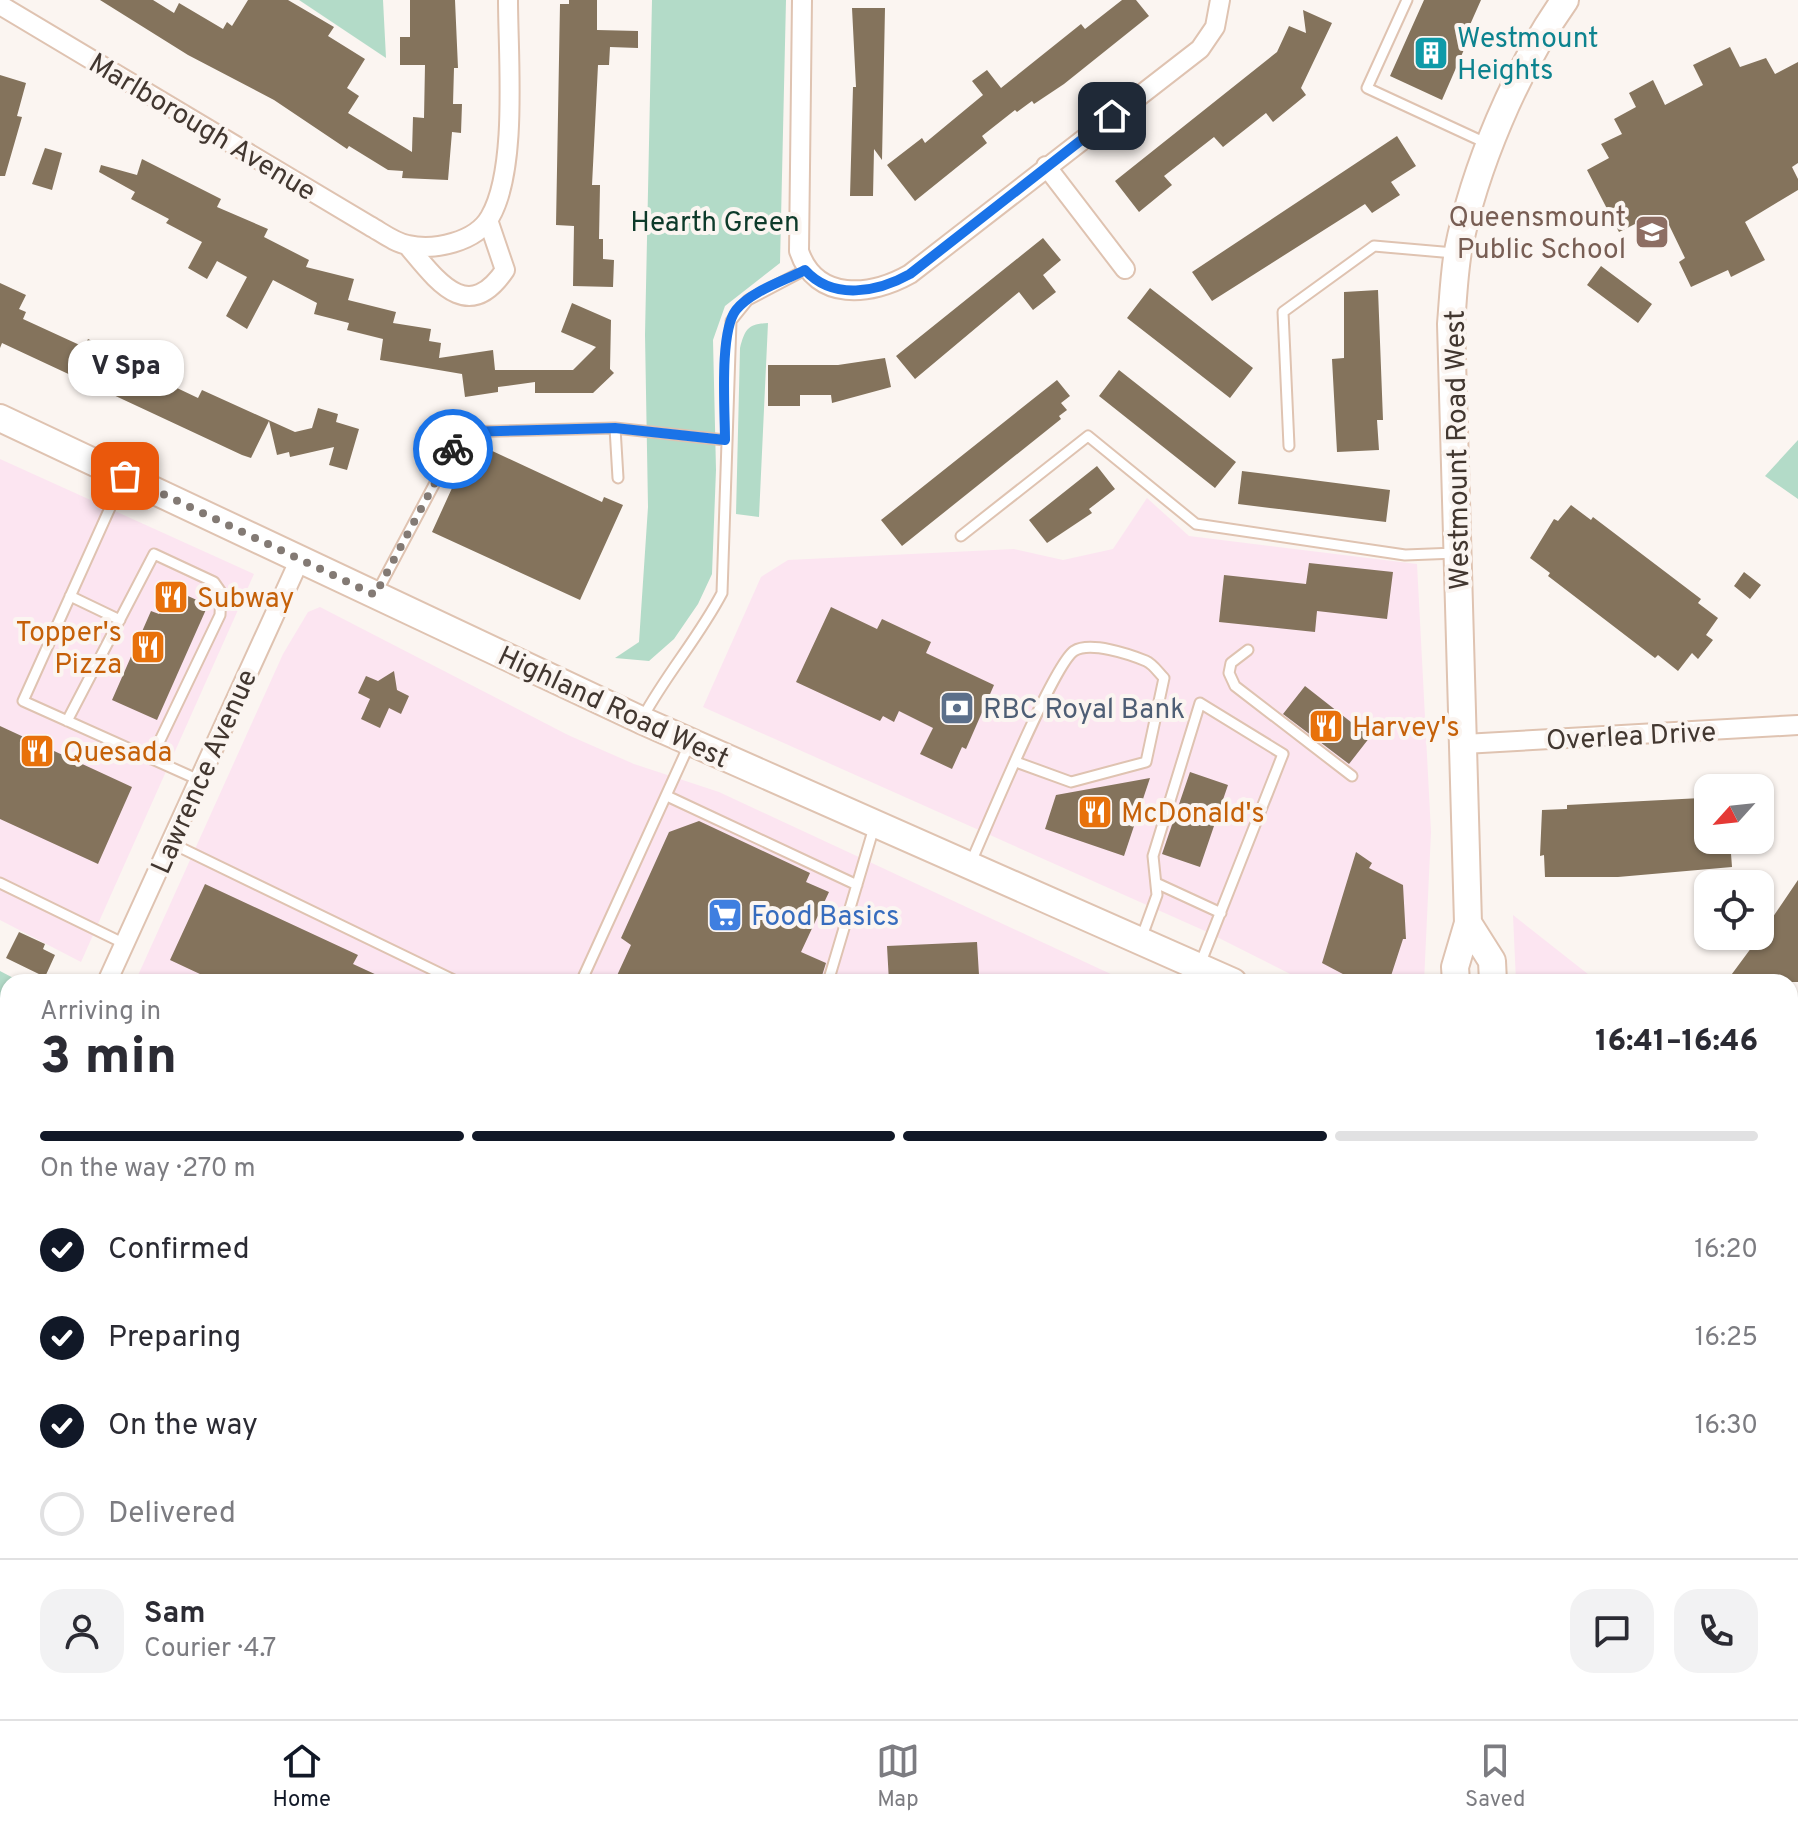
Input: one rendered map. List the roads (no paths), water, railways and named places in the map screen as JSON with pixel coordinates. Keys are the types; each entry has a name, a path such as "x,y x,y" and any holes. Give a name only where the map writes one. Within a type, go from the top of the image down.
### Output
{"main road":[{"name":"Westmount Road West","path":"1454,974 1468,923 1451,324 1458,254 1474,185 1515,91 1565,0"},
{"name":"Highland Road West","path":"0,418 641,720 1140,941 1194,974"},
{"path":"1468,923 1492,961 1493,974"}],"street":[{"path":"488,220 497,201 507,153 508,0"},
{"path":"802,0 799,251 805,270 813,278 831,286 870,291 893,284 910,274 1200,49 1215,27 1220,0"},
{"name":"Marlborough Avenue","path":"0,5 407,245 448,292 472,297 495,285 505,270 488,220 463,239 437,247 407,245"},
{"path":"1046,166 1125,269"},
{"name":"Lawrence Avenue","path":"111,974 299,561"},
{"name":"Overlea Drive","path":"1464,744 1798,725"}],"lane":[{"path":"1407,0 1367,88 1492,145"},
{"path":"1289,446 1283,312 1374,246 1458,254"},
{"path":"641,720 664,679 703,631 722,593 728,333 735,311 748,300 805,270"},
{"path":"375,595 462,432 615,428 725,440"},
{"path":"615,428 618,478"},
{"path":"961,536 1088,436 1196,524 1405,555 1456,553"},
{"path":"125,476 23,701 199,780"},
{"path":"67,721 154,554 214,582 221,592 220,615 151,759"},
{"path":"70,596 120,620"},
{"path":"970,865 1016,762 1060,668 1074,651 1089,646 1148,662 1164,678 1146,762 1071,782 1016,762"},
{"path":"1248,650 1231,663 1229,673 1235,686 1352,776"},
{"path":"1140,941 1157,895 1153,856 1200,703 1283,754 1196,974"},
{"path":"585,974 690,742"},
{"path":"667,796 857,885"},
{"path":"830,974 875,823"},
{"path":"171,843 441,974"},
{"path":"0,883 125,944"},
{"path":"1156,883 1221,913"}],"place":[{"name":"Westmount Heights","path":"1431,53"},
{"name":"Queensmount Public School","path":"1652,232"},
{"name":"V Spa","path":"125,476"},
{"name":"Subway","path":"171,597"},
{"name":"Topper's Pizza","path":"148,647"},
{"name":"RBC Royal Bank","path":"957,708"},
{"name":"Harvey's","path":"1326,726"},
{"name":"Quesada","path":"37,751"},
{"name":"McDonald's","path":"1095,812"},
{"name":"Food Basics","path":"725,915"}],"park label":[{"name":"Hearth Green","path":"715,221"}]}
